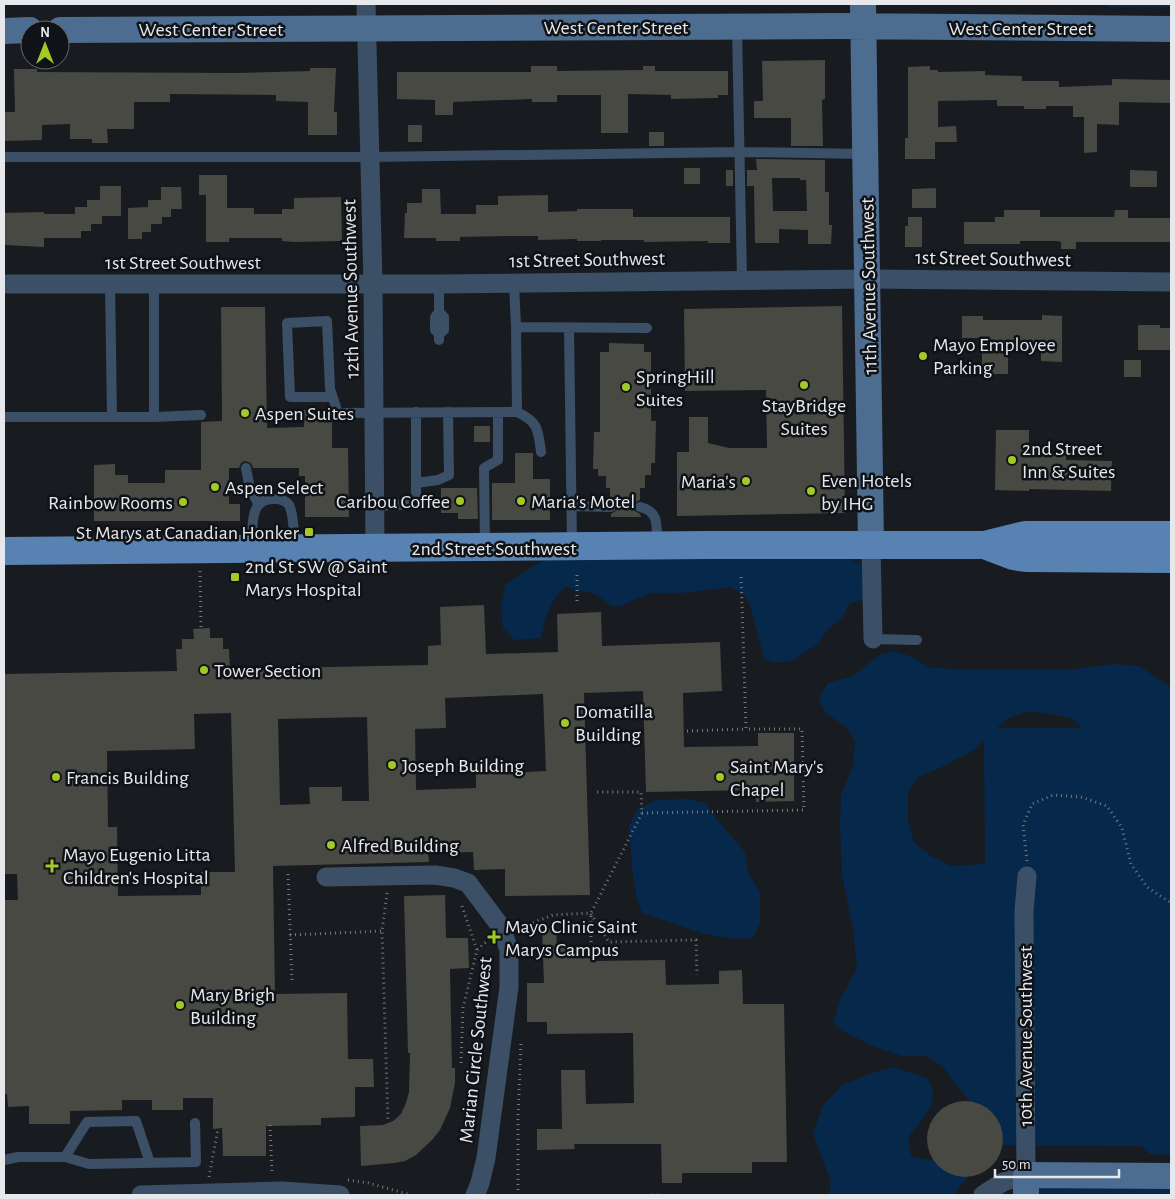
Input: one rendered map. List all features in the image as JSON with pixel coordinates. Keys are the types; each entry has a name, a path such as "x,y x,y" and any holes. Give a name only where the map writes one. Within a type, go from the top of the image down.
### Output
{"main road":[{"name":"2nd Street Southwest","path":"4,551 984,545 1025,535 1171,535"},
{"name":"2nd Street Southwest","path":"984,545 1013,556 1026,558 1171,559"}],"street":[{"name":"West Center Street","path":"70,30 366,16 736,27 863,15 1171,29"},
{"name":"11th Avenue Southwest","path":"863,15 872,545"},
{"name":"12th Avenue Southwest","path":"366,16 373,284 376,549"},
{"path":"4,30 20,30"},
{"name":"1st Street Southwest","path":"4,284 438,284 868,279 1171,282"},
{"path":"872,545 873,640"},
{"name":"Marian Circle Southwest","path":"326,877 435,875 454,878 468,882 501,927 509,950 509,987 486,1158 480,1182 474,1195"},
{"name":"10th Avenue Southwest","path":"1026,1185 1024,911 1027,876"},
{"path":"983,1195 1003,1182 1026,1185 1171,1176"},
{"path":"141,1195 282,1191 340,1187"}],"lane":[{"path":"736,27 742,280"},
{"path":"4,157 370,158 740,152 866,154"},
{"path":"514,283 516,412"},
{"path":"110,284 112,416"},
{"path":"154,284 154,416"},
{"path":"438,284 439,312 444,317 444,330 439,337"},
{"path":"331,397 290,397 287,323 327,321 331,397 338,413 516,412 530,418 538,430 541,452"},
{"path":"516,327 648,328"},
{"path":"569,328 572,547"},
{"path":"375,506 416,504 416,412"},
{"path":"416,483 438,480 449,475 448,412"},
{"path":"485,547 484,468 498,460 498,413"},
{"path":"4,416 201,415"},
{"path":"246,468 250,489 258,503"},
{"path":"252,549 254,511 258,503 274,498 288,504 291,512 295,549"},
{"path":"571,506 611,507"},
{"path":"640,507 650,509 653,513 656,521 657,546"},
{"path":"873,640 917,640"},
{"path":"65,1157 87,1122 136,1121 150,1163"},
{"path":"4,1160 18,1157 65,1157 89,1164 196,1162 195,1123"}],"path":[{"path":"577,575 577,605"},
{"path":"741,575 746,729"},
{"path":"200,584 201,627"},
{"path":"642,813 804,810 802,729 687,731"},
{"path":"591,948 591,913 642,813 640,792 598,792"},
{"path":"1027,876 1028,855 1023,825 1032,804 1053,795 1081,797 1107,806 1122,828 1131,864 1147,887 1171,903"},
{"path":"288,874 292,981"},
{"path":"388,891 382,931 388,1121"},
{"path":"459,897 477,950 463,1008 461,1063"},
{"path":"520,936 520,928 553,915 591,913"},
{"path":"591,913 609,942 696,940 698,976"},
{"path":"290,935 382,931"},
{"path":"518,1195 518,1116 521,1040"},
{"path":"270,1125 272,1174 282,1175"},
{"path":"208,1186 218,1129"},
{"path":"340,1187 368,1182 411,1195"},
{"path":"652,1195 662,1195"}],"shaded area":[{"path":"1107,4 1170,4 1170,7 1107,7"},
{"path":"560,553 843,557 875,569 882,582 880,588 873,595 849,604 842,618 827,630 818,644 795,660 775,663 764,658 751,608 745,596 731,587 681,593 651,593 620,607 610,605 595,594 566,587 551,604 541,638 515,640 503,628 501,609 505,585 537,564"},
{"path":"894,651 913,657 928,667 954,669 1075,669 1114,664 1139,666 1171,687 1171,1155 1150,1154 1141,1146 986,1145 986,1129 982,1127 986,1124 986,1113 974,1107 942,1066 926,1056 902,1056 875,1047 844,1032 834,1023 839,1002 857,968 853,928 842,875 840,826 841,795 853,766 855,742 846,727 825,712 819,698 828,683 853,676 880,655","holes":["1025,712 1046,713 1072,718 1082,728 997,728 1007,719","984,740 985,864 951,866 931,856 914,842 908,820 908,792 919,777 974,750"]},
{"path":"688,799 706,803 714,816 745,852 748,873 760,892 760,922 753,938 733,939 701,933 642,913 636,895 629,827 636,810 656,800"},
{"path":"894,1067 927,1078 933,1092 933,1099 928,1111 908,1136 911,1157 940,1160 968,1153 977,1166 953,1195 829,1195 831,1182 813,1134 823,1105 842,1085"},
{"path":"1171,1171 1171,1195 1018,1195 1051,1179"}],"building":[{"path":"825,60 825,99 822,100 823,146 791,146 791,118 754,118 754,101 763,101 762,61"},
{"path":"531,66 557,66 557,71 643,70 643,66 655,66 655,71 728,71 728,95 718,95 718,98 671,99 671,95 628,94 628,133 601,133 601,95 557,95 557,102 532,102 532,99 453,102 453,115 435,115 435,100 397,99 397,72 531,72"},
{"path":"930,66 930,70 938,70 938,72 985,71 985,75 1022,76 1022,81 1059,81 1059,87 1112,85 1112,79 1171,80 1171,103 1119,102 1119,125 1097,124 1097,152 1084,153 1084,117 1073,117 1073,106 1046,106 1046,109 1024,109 1024,106 997,106 997,100 938,101 938,127 956,126 957,142 935,142 935,159 905,159 905,138 908,138 908,67"},
{"path":"310,68 336,68 334,112 337,112 337,135 308,135 308,102 276,101 276,95 170,94 170,102 134,102 134,129 107,129 108,143 92,143 92,139 70,139 70,124 42,125 42,140 4,141 4,112 15,112 14,69 37,70 37,72 239,73 310,71"},
{"path":"408,125 422,125 422,142 408,142"},
{"path":"649,132 664,132 664,146 649,146"},
{"path":"756,159 825,160 825,192 829,192 829,225 832,225 831,244 808,244 808,230 779,229 779,243 755,243 754,186 747,186 747,170 757,170","holes":["772,178 800,178 800,180 806,180 807,211 773,211"]},
{"path":"684,168 700,168 700,184 684,184"},
{"path":"726,170 733,170 733,186 726,186"},
{"path":"1130,170 1157,171 1157,187 1130,187"},
{"path":"199,175 227,175 227,208 254,208 254,214 282,214 282,209 294,209 294,198 341,197 342,241 294,242 282,241 282,238 229,238 229,242 206,242 206,195 199,195"},
{"path":"100,186 121,186 121,216 102,216 102,224 91,224 91,231 81,231 81,238 44,238 44,247 4,245 4,213 44,212 44,214 75,214 75,207 87,207 87,200 100,200"},
{"path":"161,187 181,187 182,209 171,209 171,217 162,217 162,224 151,224 151,232 142,232 142,239 128,239 128,208 148,207 148,200 161,200"},
{"path":"936,188 936,208 912,208 912,189"},
{"path":"422,189 440,189 441,214 476,214 476,205 498,205 498,196 548,195 548,212 577,211 577,209 633,209 633,217 730,217 730,243 708,243 708,241 644,242 644,240 538,240 538,236 460,237 460,241 436,241 436,238 404,238 407,203 422,203"},
{"path":"1004,210 1040,210 1040,217 1114,217 1115,210 1128,210 1128,218 1171,218 1171,242 1076,242 1076,249 1061,249 1061,242 1056,241 1020,241 1020,244 964,244 964,222 995,222 995,217 1004,217"},
{"path":"908,217 922,217 922,247 905,247 905,226 908,226"},
{"path":"842,306 845,513 677,516 677,452 689,452 689,417 708,417 708,443 729,448 767,448 766,390 685,391 684,309"},
{"path":"221,307 265,307 267,428 304,427 304,410 330,410 332,416 332,448 348,448 349,517 305,517 305,476 299,476 299,468 253,468 251,463 245,461 241,463 239,468 229,468 229,504 240,504 240,521 94,521 94,465 115,464 115,475 128,475 128,483 165,483 165,470 201,470 201,422 222,421"},
{"path":"1042,315 1062,316 1062,362 1041,361 1041,346 1008,345 1008,374 982,374 982,338 962,338 962,316 983,316 983,320 1042,320"},
{"path":"1138,325 1160,325 1160,328 1171,328 1171,350 1138,350"},
{"name":"SpringHill Suites","path":"609,343 644,344 644,352 651,352 651,421 656,421 655,463 651,463 651,475 645,475 645,488 640,488 640,500 633,505 635,511 641,517 611,517 611,514 617,510 617,504 610,500 610,488 606,488 606,476 598,476 598,469 593,469 594,432 600,432 600,352 609,352"},
{"path":"1124,360 1141,360 1141,377 1124,377"},
{"path":"474,426 490,426 490,442 474,442"},
{"path":"996,430 1029,430 1029,454 1066,454 1066,460 1112,461 1111,491 995,490"},
{"name":"Maria's Motel","path":"515,453 533,453 533,479 550,479 550,520 492,520 492,483 515,483"},
{"path":"441,488 477,488 478,519 458,519 458,513 441,513"},
{"path":"484,605 486,654 558,652 557,614 601,612 602,646 720,642 722,691 683,693 684,747 758,746 758,733 794,733 794,801 756,802 756,790 646,792 643,691 584,693 590,895 505,896 505,869 474,870 473,852 428,853 429,862 273,866 275,994 347,993 348,1059 373,1059 374,1087 355,1087 355,1117 321,1118 321,1125 266,1126 266,1156 223,1156 222,1128 213,1129 213,1098 183,1098 183,1110 152,1110 152,1100 122,1100 122,1110 70,1111 70,1124 29,1124 29,1106 8,1107 7,1094 4,1094 4,900 18,900 17,874 4,874 4,674 177,671 176,649 182,649 182,639 194,639 193,629 210,628 210,638 223,638 223,649 229,649 230,669 428,665 428,646 441,645 440,607","holes":["543,694 546,771 506,773 506,761 476,761 476,788 416,790 415,729 446,728 445,698","231,713 235,872 201,872 201,895 118,896 117,827 108,827 107,751 195,749 194,714","367,717 369,801 342,801 342,787 309,787 310,804 280,805 278,719"]},
{"path":"445,895 446,938 468,938 469,968 450,969 452,1068 455,1068 455,1083 450,1108 440,1130 416,1155 405,1161 361,1166 360,1126 383,1125 393,1121 401,1114 409,1092 410,1053 408,1053 404,896"},
{"path":"542,928 556,928 557,947 570,946 570,955 594,955 594,961 665,960 666,985 719,984 719,971 742,970 743,1004 784,1004 787,1162 752,1162 752,1173 682,1173 682,1183 662,1183 661,1144 574,1144 575,1149 537,1150 537,1129 562,1129 561,1070 585,1070 586,1104 634,1103 633,1033 547,1034 547,1022 527,1022 527,983 544,983"},
{"path":"965,1101 979,1104 992,1112 1000,1125 1003,1139 1000,1153 992,1166 979,1174 965,1177 951,1174 938,1166 930,1153 927,1139 930,1125 938,1112 951,1104"}],"place":[{"name":"Mayo Employee Parking","path":"923,356"},
{"name":"StayBridge Suites","path":"804,385"},
{"name":"SpringHill Suites","path":"626,387"},
{"name":"Aspen Suites","path":"245,413"},
{"name":"2nd Street Inn & Suites","path":"1012,460"},
{"name":"Maria's","path":"746,481"},
{"name":"Aspen Select","path":"215,487"},
{"name":"Even Hotels by IHG","path":"811,491"},
{"name":"Caribou Coffee","path":"460,501"},
{"name":"Maria's Motel","path":"521,501"},
{"name":"Rainbow Rooms","path":"183,502"},
{"name":"St Marys at Canadian Honker","path":"309,532"},
{"name":"2nd St SW @ Saint Marys Hospital","path":"235,577"},
{"name":"Tower Section","path":"204,670"},
{"name":"Domatilla Building","path":"565,723"},
{"name":"Joseph Building","path":"392,765"},
{"name":"Francis Building","path":"56,777"},
{"name":"Saint Mary's Chapel","path":"720,777"},
{"name":"Alfred Building","path":"331,845"},
{"name":"Mayo Eugenio Litta Children's Hospital","path":"52,866"},
{"name":"Mayo Clinic Saint Marys Campus","path":"494,937"},
{"name":"Mary Brigh Building","path":"180,1005"}]}
